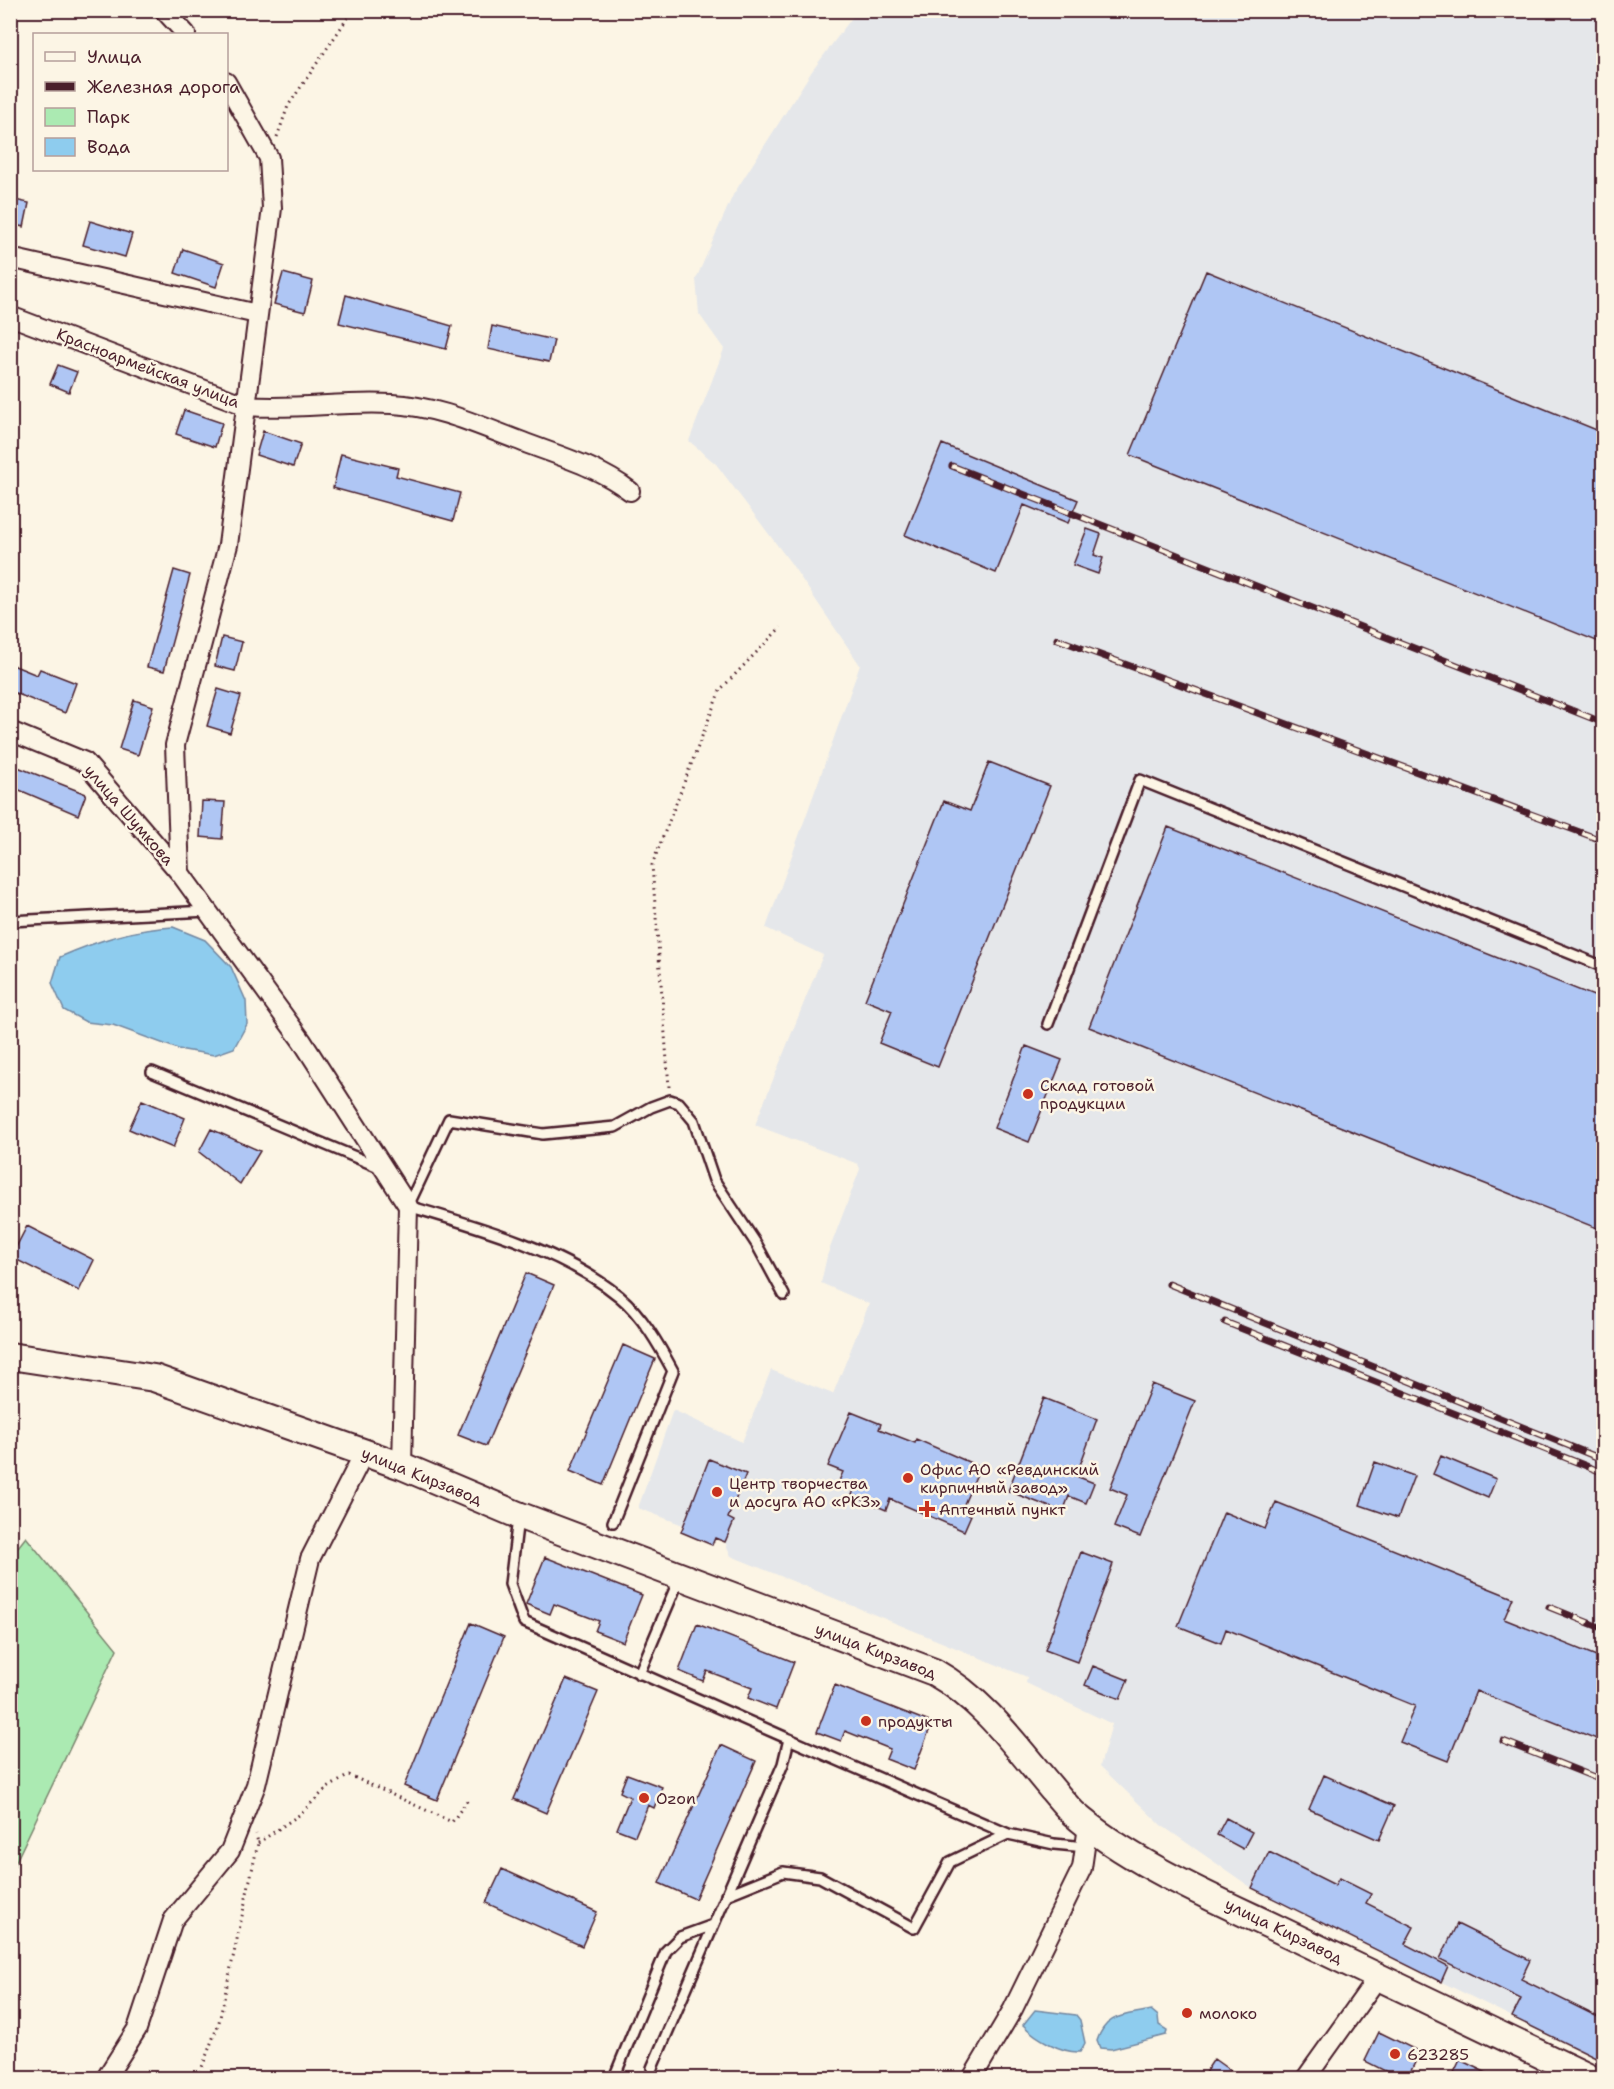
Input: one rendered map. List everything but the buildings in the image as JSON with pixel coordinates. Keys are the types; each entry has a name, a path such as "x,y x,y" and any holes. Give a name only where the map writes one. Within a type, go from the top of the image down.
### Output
{"street":[{"path":"164,10 185,33"},
{"path":"180,873 175,745 228,545 272,208 269,158 228,86"},
{"path":"10,258 257,314"},
{"name":"Красноармейская улица","path":"10,316 247,406 280,409 362,403 425,408 451,414 579,463 616,480 630,491"},
{"name":"улица Шумкова","path":"10,731 85,762 180,873 302,1041 408,1206"},
{"path":"402,1466 408,1206"},
{"name":"улица Кирзавод","path":"10,1356 154,1378 402,1466 518,1515 919,1666 946,1679 989,1713 1063,1802 1087,1836 1590,2079"},
{"path":"105,2079 137,2029 173,1920 230,1851 256,1785 310,1559 364,1453"},
{"path":"972,2079 1028,1979 1082,1868 1087,1836"},
{"path":"1306,2079 1378,1977"}],"lane":[{"path":"1048,1024 1140,780 1604,967"},
{"path":"10,921 208,911"},
{"path":"152,1072 384,1169"},
{"path":"613,1522 673,1371 655,1339 620,1296 575,1268 493,1231 408,1206 449,1119 543,1134 615,1127 651,1107 670,1100 680,1103 694,1121 714,1180 757,1245 784,1295"},
{"path":"518,1515 510,1584 524,1622 1008,1834 1054,1844 1087,1836"},
{"path":"639,1674 680,1577"},
{"path":"652,2068 783,1764 789,1739"},
{"path":"726,1895 783,1872 820,1877 914,1928 950,1862 1008,1834"},
{"path":"615,2079 666,1951 680,1937 713,1925"}],"path":[{"path":"269,158 288,106 353,10"},
{"path":"670,1100 652,866 720,690 781,627"},
{"path":"258,1843 299,1815 326,1789 349,1775 452,1822 469,1798"},
{"path":"198,2079 219,2022 258,1843 248,1806"}],"shaded area":[{"path":"857,11 1603,11 1603,2062 1252,1888 1161,1825 1100,1766 1112,1724 1026,1683 1027,1677 731,1556 725,1542 715,1539 712,1545 681,1532 683,1525 638,1508 673,1410 742,1442 771,1370 833,1394 869,1304 821,1283 827,1256 860,1169 858,1164 755,1125 823,955 766,928 860,665 790,562 716,464 689,441 724,349 699,314 696,279 733,195 812,71"}],"green space":[{"path":"26,1537 117,1649 11,1872 10,1557"}],"water":[{"path":"173,927 205,940 231,967 246,1001 247,1024 234,1048 214,1055 178,1049 113,1025 86,1022 64,1010 52,983 60,957 115,937 143,930"},
{"path":"1035,2010 1076,2015 1080,2020 1085,2043 1080,2052 1065,2050 1049,2044 1023,2025"},
{"path":"1151,2010 1158,2016 1159,2025 1167,2030 1166,2035 1111,2049 1100,2048 1097,2041 1111,2020"}],"railway":[{"path":"952,466 1604,723"},
{"path":"1057,639 1604,841"},
{"path":"1169,1284 1604,1460"},
{"path":"1225,1322 1604,1473"},
{"path":"1549,1607 1604,1629"},
{"path":"1503,1741 1604,1781"}],"place":[{"name":"Склад готовой продукции","path":"1028,1094"},
{"name":"Офис АО «Ревдинский кирпичный завод»","path":"908,1478"},
{"name":"Центр творчества и досуга АО «РКЗ»","path":"717,1492"},
{"name":"Аптечный пункт","path":"927,1509"},
{"name":"продукты","path":"866,1721"},
{"name":"Ozon","path":"644,1798"},
{"name":"молоко","path":"1187,2013"},
{"name":"623285","path":"1395,2054"}]}
